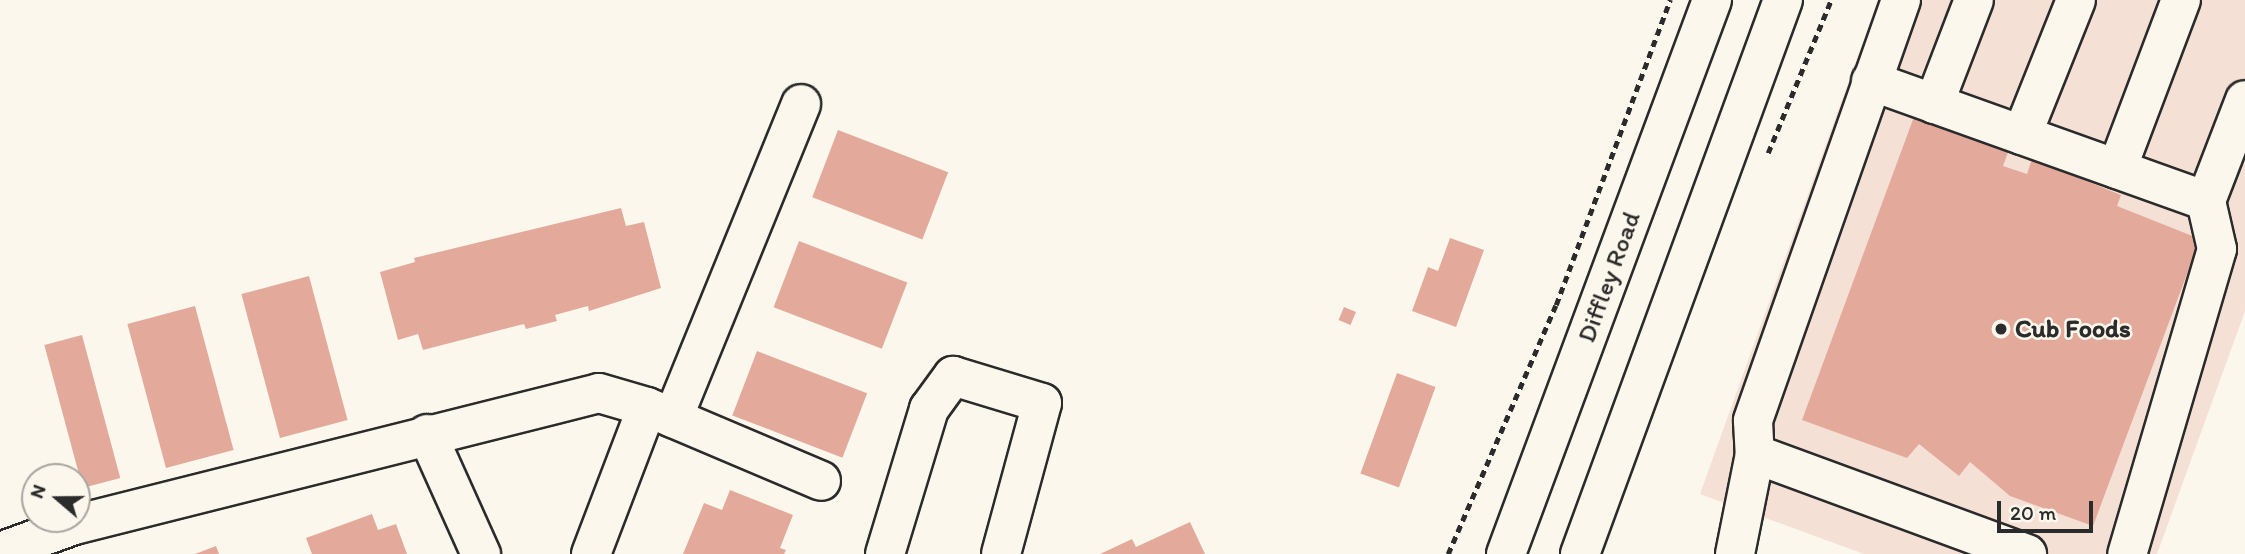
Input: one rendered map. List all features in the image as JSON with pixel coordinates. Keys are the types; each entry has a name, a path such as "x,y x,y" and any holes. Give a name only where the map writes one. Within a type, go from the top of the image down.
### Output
{"main road":[{"name":"Diffley Road","path":"1506,554 1712,0"},
{"path":"1580,554 1783,0"},
{"path":"1735,554 1755,454 1753,421 1901,0"},
{"path":"1934,104 1974,0"},
{"path":"2022,135 2076,0"},
{"path":"2117,169 2181,0"},
{"path":"1871,81 2206,201"},
{"path":"2127,554 2217,250 2206,201 2245,100"},
{"path":"591,554 660,412 801,104"},
{"path":"885,554 929,409 953,376 1042,403 1001,554"},
{"path":"0,552 50,544 427,434 599,393 660,412 821,481"},
{"path":"427,434 481,554"},
{"path":"1755,454 2027,554"}],"path":[{"path":"1448,554 1556,305 1670,0"},
{"path":"1763,166 1831,0"}],"shaded area":[{"path":"1878,0 2245,0 2245,311 2157,554 1864,554 1700,494"}],"building":[{"name":"Cub Foods","path":"1915,114 2010,147 2003,166 2027,174 2032,159 2121,195 2117,206 2200,239 2093,526 2010,496 1970,462 1959,476 1919,444 1907,458 1802,420"},
{"path":"838,130 948,172 922,240 812,197"},
{"path":"621,208 626,226 644,222 661,288 589,311 588,306 555,315 557,321 526,329 524,324 423,350 418,334 398,340 380,272 415,262 414,258"},
{"path":"1450,238 1484,250 1456,327 1412,311 1428,267 1438,271"},
{"path":"799,241 907,283 882,349 774,307"},
{"path":"309,276 348,420 280,438 241,294"},
{"path":"195,306 234,450 166,468 127,324"},
{"path":"1344,307 1356,312 1350,325 1339,320"},
{"path":"82,335 120,478 91,486 91,463 76,463 44,345"},
{"path":"757,351 867,393 842,458 732,415"},
{"path":"1397,373 1436,387 1399,488 1360,474"},
{"path":"730,490 793,515 780,548 786,550 784,554 683,554 704,503 722,510"},
{"path":"372,514 378,530 396,524 407,554 312,554 306,538"},
{"path":"1190,522 1205,554 1100,554 1132,539 1136,547"},
{"path":"216,546 219,554 195,554"}],"place":[{"name":"Cub Foods","path":"2001,329"}]}
